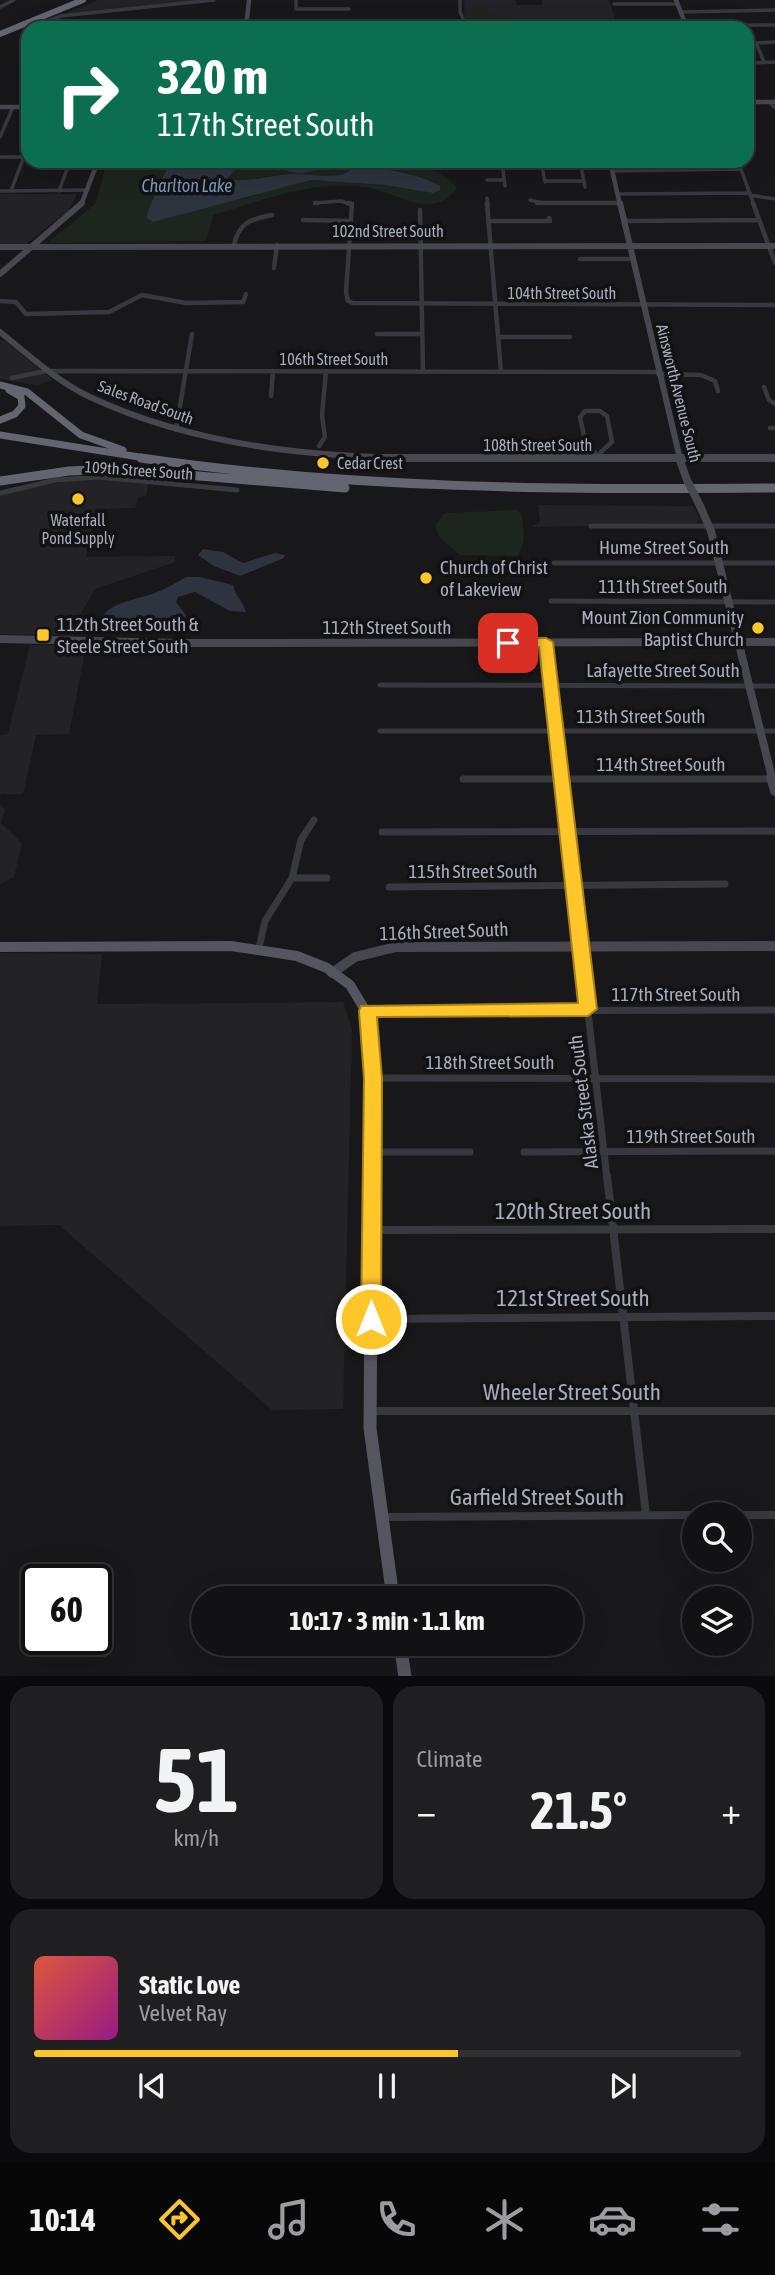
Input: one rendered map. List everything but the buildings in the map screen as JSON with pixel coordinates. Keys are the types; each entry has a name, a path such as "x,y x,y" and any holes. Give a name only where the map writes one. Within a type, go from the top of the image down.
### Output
{"highway":[{"path":"22,21 69,0"},
{"path":"27,21 83,0"},
{"path":"0,31 21,22"},
{"path":"0,31 21,23"},
{"path":"0,386 18,394 22,402 18,411 0,421"},
{"path":"0,386 33,395 68,426 95,441 134,452 232,470"},
{"path":"0,435 152,461 232,470 443,486 775,488"},
{"path":"0,440 154,467 358,488"},
{"path":"0,481 107,469 358,488 532,495 775,495"}],"main road":[{"path":"0,947 259,948 304,959 332,973 353,990 367,1011 373,1078 370,1411 380,1517 391,1586"},
{"path":"402,1656 405,1676"}],"street":[{"path":"0,6 14,0"},
{"path":"49,21 59,17 214,0"},
{"path":"247,21 249,0"},
{"path":"296,0 296,9 349,9"},
{"path":"460,0 460,12 464,21"},
{"path":"749,0 754,10"},
{"path":"614,4 677,2 684,21"},
{"path":"681,12 775,10"},
{"path":"754,25 775,25"},
{"path":"764,62 757,43 775,42"},
{"path":"754,63 775,62"},
{"path":"754,103 772,102 775,108"},
{"path":"0,107 21,107"},
{"path":"0,137 13,107"},
{"path":"0,157 21,157"},
{"path":"11,191 21,163"},
{"path":"59,191 67,168"},
{"path":"0,274 76,211 89,190 96,168"},
{"path":"503,168 505,186"},
{"path":"542,168 545,183 584,181"},
{"path":"581,168 585,187"},
{"name":"Ainsworth Avenue South","path":"612,168 678,459 709,526 775,791"},
{"path":"613,171 741,169 759,220 772,246 775,263"},
{"path":"487,180 505,180"},
{"path":"0,191 89,190"},
{"path":"618,194 750,194 775,200"},
{"path":"487,198 501,372"},
{"path":"315,203 351,202 351,245"},
{"path":"542,203 620,203"},
{"path":"420,210 423,372"},
{"path":"234,245 239,226 249,220 272,215"},
{"path":"489,221 550,222 549,218"},
{"path":"303,220 351,221"},
{"path":"624,221 759,220"},
{"path":"274,268 277,245"},
{"name":"104th Street South","path":"351,245 346,292 350,302 495,305 775,304"},
{"name":"102nd Street South","path":"0,247 772,246"},
{"path":"580,259 632,259"},
{"path":"0,301 13,301 26,314 76,314 112,311 142,295 186,303 243,302 246,294"},
{"path":"176,430 192,334"},
{"path":"377,334 421,334"},
{"name":"Sales Road South","path":"3,336 46,370 89,397 176,430 301,453"},
{"path":"498,337 570,337"},
{"name":"106th Street South","path":"12,378 46,370 658,373 706,376 715,381 718,391"},
{"path":"271,396 273,371"},
{"path":"319,446 325,437 323,416 326,371"},
{"path":"764,387 773,403"},
{"path":"585,411 600,411 607,416 612,442 599,458 586,445 580,417 585,411"},
{"name":"108th Street South","path":"301,453 383,459 775,458"},
{"name":"109th Street South","path":"0,493 56,480 97,477 237,491"},
{"path":"591,526 775,526"},
{"name":"Hume Street South","path":"554,563 775,563"},
{"name":"111th Street South","path":"551,601 775,602"},
{"name":"112th Street South","path":"0,639 182,643 775,642"},
{"name":"Alaska Street South","path":"546,642 646,1515"},
{"name":"Lafayette Street South","path":"380,685 775,686"},
{"name":"113th Street South","path":"380,731 775,731"},
{"name":"114th Street South","path":"463,779 774,779"},
{"path":"259,948 265,921 292,878 301,840 314,820"},
{"path":"382,832 775,831"},
{"path":"292,878 327,878"},
{"name":"115th Street South","path":"389,887 725,884"},
{"name":"116th Street South","path":"332,973 356,957 396,947 775,946"},
{"name":"117th Street South","path":"367,1011 775,1010"},
{"name":"118th Street South","path":"373,1078 775,1079"},
{"path":"372,1152 470,1152"},
{"name":"119th Street South","path":"524,1152 775,1152"},
{"name":"120th Street South","path":"372,1230 775,1229"},
{"name":"121st Street South","path":"371,1319 775,1316"},
{"name":"Wheeler Street South","path":"370,1411 775,1411"},
{"name":"Garfield Street South","path":"380,1517 682,1515"},
{"path":"752,1515 775,1515"}],"shaded area":[{"path":"98,0 201,0 58,16"},
{"path":"464,0 515,0 517,5 542,5 542,0 609,0 616,21 468,21"},
{"path":"480,7 485,8 481,11 488,11 489,14 511,15 512,21 473,21 472,15 479,10 475,10"},
{"path":"105,168 165,168 161,220 175,214 311,180 385,185 433,193 440,190 440,186 429,180 379,168 426,168 446,178 457,188 447,198 424,204 364,187 325,187 287,193 213,215 206,241 50,241 96,203"},
{"path":"278,168 302,173 332,168 351,170 331,176 292,174 227,180 235,169"},
{"path":"0,194 77,194 69,210 26,244 0,244"},
{"path":"0,340 5,341 53,380 37,385 0,379"},
{"path":"73,480 148,484 146,496 138,497 135,508 95,509 86,557 175,556 175,562 95,589 79,617 74,636 0,634 0,494"},
{"path":"538,505 693,506 700,520 695,524 589,523 589,526 532,527 540,522"},
{"path":"516,510 521,513 523,530 518,556 460,555 439,537 435,525 445,513"},
{"path":"30,645 86,646 69,734 36,735 23,794 1,794 0,797 0,735 8,734"},
{"path":"0,804 5,810 1,823 22,843 14,877 0,884"},
{"path":"0,953 102,954 97,1004 343,1002 352,1028 343,1409 272,1410 59,1225 0,1226"}],"water":[{"name":"Charlton Lake","path":"167,168 241,168 236,169 227,179 235,180 292,174 330,176 351,170 345,168 376,168 406,173 440,186 440,190 433,193 385,185 311,180 153,222 147,218"},
{"name":"Charlton Lake","path":"277,168 333,168 302,173"},
{"path":"203,549 223,552 243,563 275,553 285,555 284,558 240,576 214,566 198,555"},
{"path":"186,577 200,577 233,585 246,612 230,611 195,592 178,597 176,602 186,615 185,618 136,622 101,620 109,609 155,593"}],"place":[{"name":"Cedar Crest","path":"323,463"},
{"name":"Waterfall Pond Supply","path":"78,499"},
{"name":"Church of Christ of Lakeview","path":"426,578"},
{"name":"Mount Zion Community Baptist Church","path":"758,628"},
{"name":"112th Street South & Steele Street South","path":"43,635"}],"route":[{"path":"371,1319 373,1078 367,1011 588,1009 546,642 508,643"}]}
